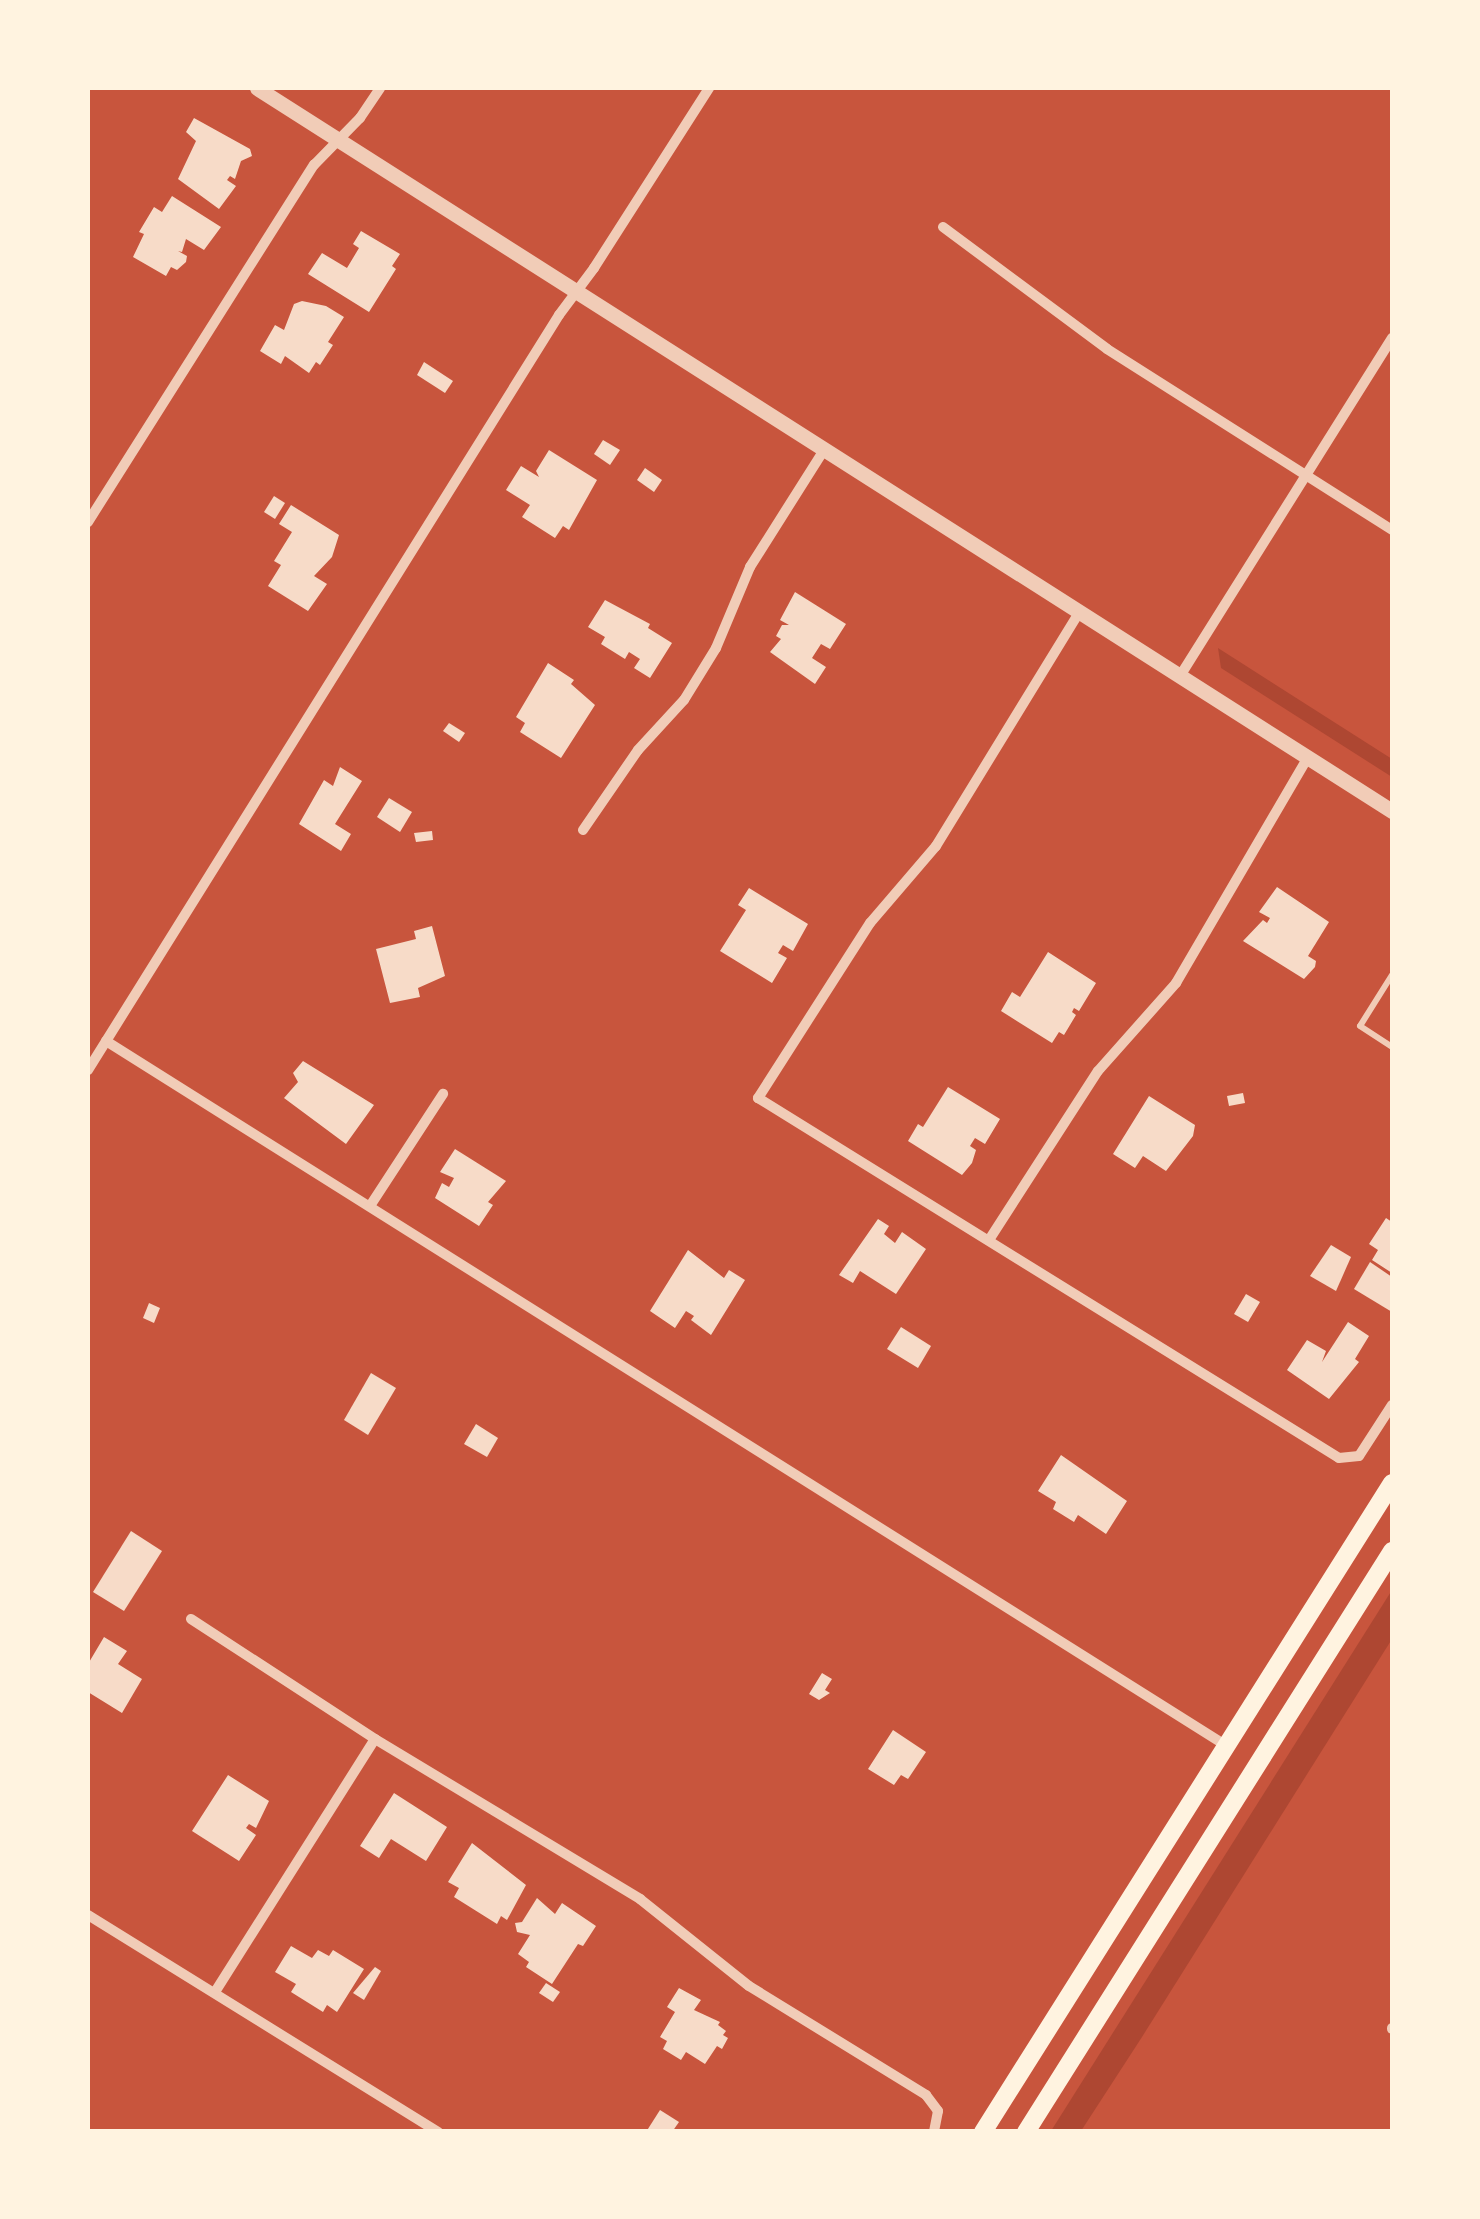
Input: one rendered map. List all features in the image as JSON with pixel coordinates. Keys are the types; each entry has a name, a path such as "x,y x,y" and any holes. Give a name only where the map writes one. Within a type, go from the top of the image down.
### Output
{"main road":[{"path":"983,2132 1392,1483"},
{"path":"1026,2132 1392,1551"}],"street":[{"path":"256,88 1392,810"},
{"path":"88,522 314,166 360,118 380,88"},
{"path":"88,1070 708,88"},
{"path":"943,226 1107,349 1392,530"},
{"path":"1180,676 1392,338"},
{"path":"582,830 638,750 684,700 716,648 750,567 824,450"},
{"path":"1080,612 936,846 870,923 758,1098 1339,1458 1358,1456 1392,1406"},
{"path":"989,1240 1098,1071 1176,983 1308,756"},
{"path":"106,1041 1227,1746"},
{"path":"370,1206 443,1094"},
{"path":"191,1619 375,1739 640,1900 749,1986 926,2096 938,2111 934,2132"},
{"path":"215,1992 375,1739"},
{"path":"88,1915 438,2132"}],"lane":[{"path":"1392,974 1360,1026 1392,1046"}],"shaded area":[{"path":"1218,648 1392,759 1392,777 1221,668"},
{"path":"1392,1590 1392,1639 1142,2037 1081,2131 1051,2131"}],"building":[{"path":"194,118 250,149 252,156 241,161 235,179 230,176 227,180 236,186 219,209 178,179 196,141 186,132"},
{"path":"172,196 221,227 204,250 186,239 182,252 178,251 187,256 186,262 177,270 171,267 166,276 133,257 144,234 139,232 154,207 162,212"},
{"path":"361,231 400,254 392,266 396,269 369,312 308,274 322,253 347,268 359,248 353,244"},
{"path":"302,301 326,306 344,317 328,342 333,345 320,365 316,362 309,373 285,356 281,364 260,351 275,325 284,330 294,304"},
{"path":"424,362 453,381 445,393 417,375"},
{"path":"603,440 620,450 610,465 594,454"},
{"path":"549,450 597,480 569,530 563,526 555,538 522,517 530,505 506,490 521,466 539,477 536,471"},
{"path":"645,468 662,480 654,492 637,480"},
{"path":"274,496 285,503 275,519 264,512"},
{"path":"291,505 339,535 332,557 314,576 327,584 308,611 268,586 281,565 274,561 292,532 279,524"},
{"path":"795,592 846,624 830,649 821,644 812,658 826,667 815,684 770,652 781,639 776,636 782,625 789,625 780,620"},
{"path":"605,600 650,624 648,628 672,643 650,678 634,668 640,659 629,652 625,659 601,644 605,637 588,627"},
{"path":"548,663 574,680 571,684 595,705 561,758 520,732 525,723 516,717"},
{"path":"449,723 465,733 459,742 443,731"},
{"path":"340,767 362,781 335,824 351,834 341,851 299,824 324,780 333,786"},
{"path":"389,798 412,812 400,832 377,817"},
{"path":"432,831 433,840 416,842 414,833"},
{"path":"1277,887 1329,922 1308,956 1316,961 1315,967 1304,979 1243,941 1263,920 1267,923 1270,918 1259,912"},
{"path":"749,888 808,924 793,951 783,945 778,953 787,958 772,983 720,951 746,910 738,905"},
{"path":"432,926 445,976 418,988 420,997 390,1003 376,949 416,939 414,931"},
{"path":"1048,952 1096,983 1079,1011 1074,1008 1072,1012 1076,1015 1064,1035 1059,1032 1052,1043 1001,1011 1012,992 1020,997"},
{"path":"303,1061 374,1105 346,1144 284,1098 298,1082 293,1073"},
{"path":"948,1087 1000,1119 985,1144 975,1138 970,1146 976,1150 972,1163 962,1175 908,1141 918,1124 923,1127"},
{"path":"1243,1093 1245,1103 1229,1106 1227,1096"},
{"path":"1149,1096 1195,1125 1193,1136 1166,1171 1143,1156 1135,1168 1113,1154"},
{"path":"455,1149 506,1181 488,1202 493,1205 479,1226 435,1198 442,1183 449,1187 454,1178 440,1172"},
{"path":"1386,1218 1392,1222 1392,1273 1372,1260 1378,1250 1369,1244"},
{"path":"878,1219 889,1226 884,1234 895,1243 902,1232 926,1249 896,1294 860,1271 853,1283 839,1275"},
{"path":"1331,1245 1351,1257 1336,1291 1310,1276"},
{"path":"688,1250 724,1278 729,1270 745,1280 711,1335 691,1320 694,1316 686,1311 675,1328 650,1311"},
{"path":"1370,1262 1392,1277 1392,1312 1354,1289"},
{"path":"1246,1294 1260,1302 1248,1322 1234,1314"},
{"path":"149,1303 160,1308 154,1323 143,1318"},
{"path":"1348,1322 1369,1336 1355,1359 1359,1362 1329,1399 1287,1370 1307,1340 1326,1351 1322,1362"},
{"path":"901,1327 931,1346 918,1368 887,1349"},
{"path":"371,1373 396,1388 368,1435 344,1420"},
{"path":"476,1424 498,1438 487,1457 464,1444"},
{"path":"1061,1455 1127,1501 1106,1534 1078,1515 1074,1522 1053,1509 1056,1502 1038,1491"},
{"path":"131,1531 162,1551 124,1611 93,1592"},
{"path":"104,1637 127,1651 118,1664 142,1679 122,1713 88,1692 88,1664"},
{"path":"822,1673 832,1679 825,1690 830,1693 819,1700 809,1694"},
{"path":"893,1730 926,1752 908,1779 901,1775 894,1785 868,1769"},
{"path":"228,1775 269,1801 256,1828 249,1824 246,1828 256,1835 239,1861 192,1831"},
{"path":"394,1793 447,1827 426,1861 391,1839 379,1858 360,1846"},
{"path":"472,1843 526,1885 507,1920 501,1916 497,1924 454,1897 459,1888 448,1882"},
{"path":"537,1898 555,1914 562,1903 596,1926 583,1946 578,1944 552,1984 526,1967 529,1962 518,1954 530,1935 517,1932 515,1923 522,1922"},
{"path":"291,1946 312,1958 318,1950 329,1956 333,1950 364,1969 337,2012 327,2005 323,2012 291,1992 296,1984 275,1972"},
{"path":"375,1967 381,1971 364,2000 353,1993"},
{"path":"546,1983 560,1992 553,2002 539,1993"},
{"path":"679,1988 701,2000 694,2010 720,2022 718,2025 726,2031 723,2035 728,2038 722,2049 717,2046 705,2064 686,2052 681,2060 663,2049 667,2041 660,2037 675,2012 667,2007"},
{"path":"660,2110 679,2122 672,2132 646,2132"}]}
